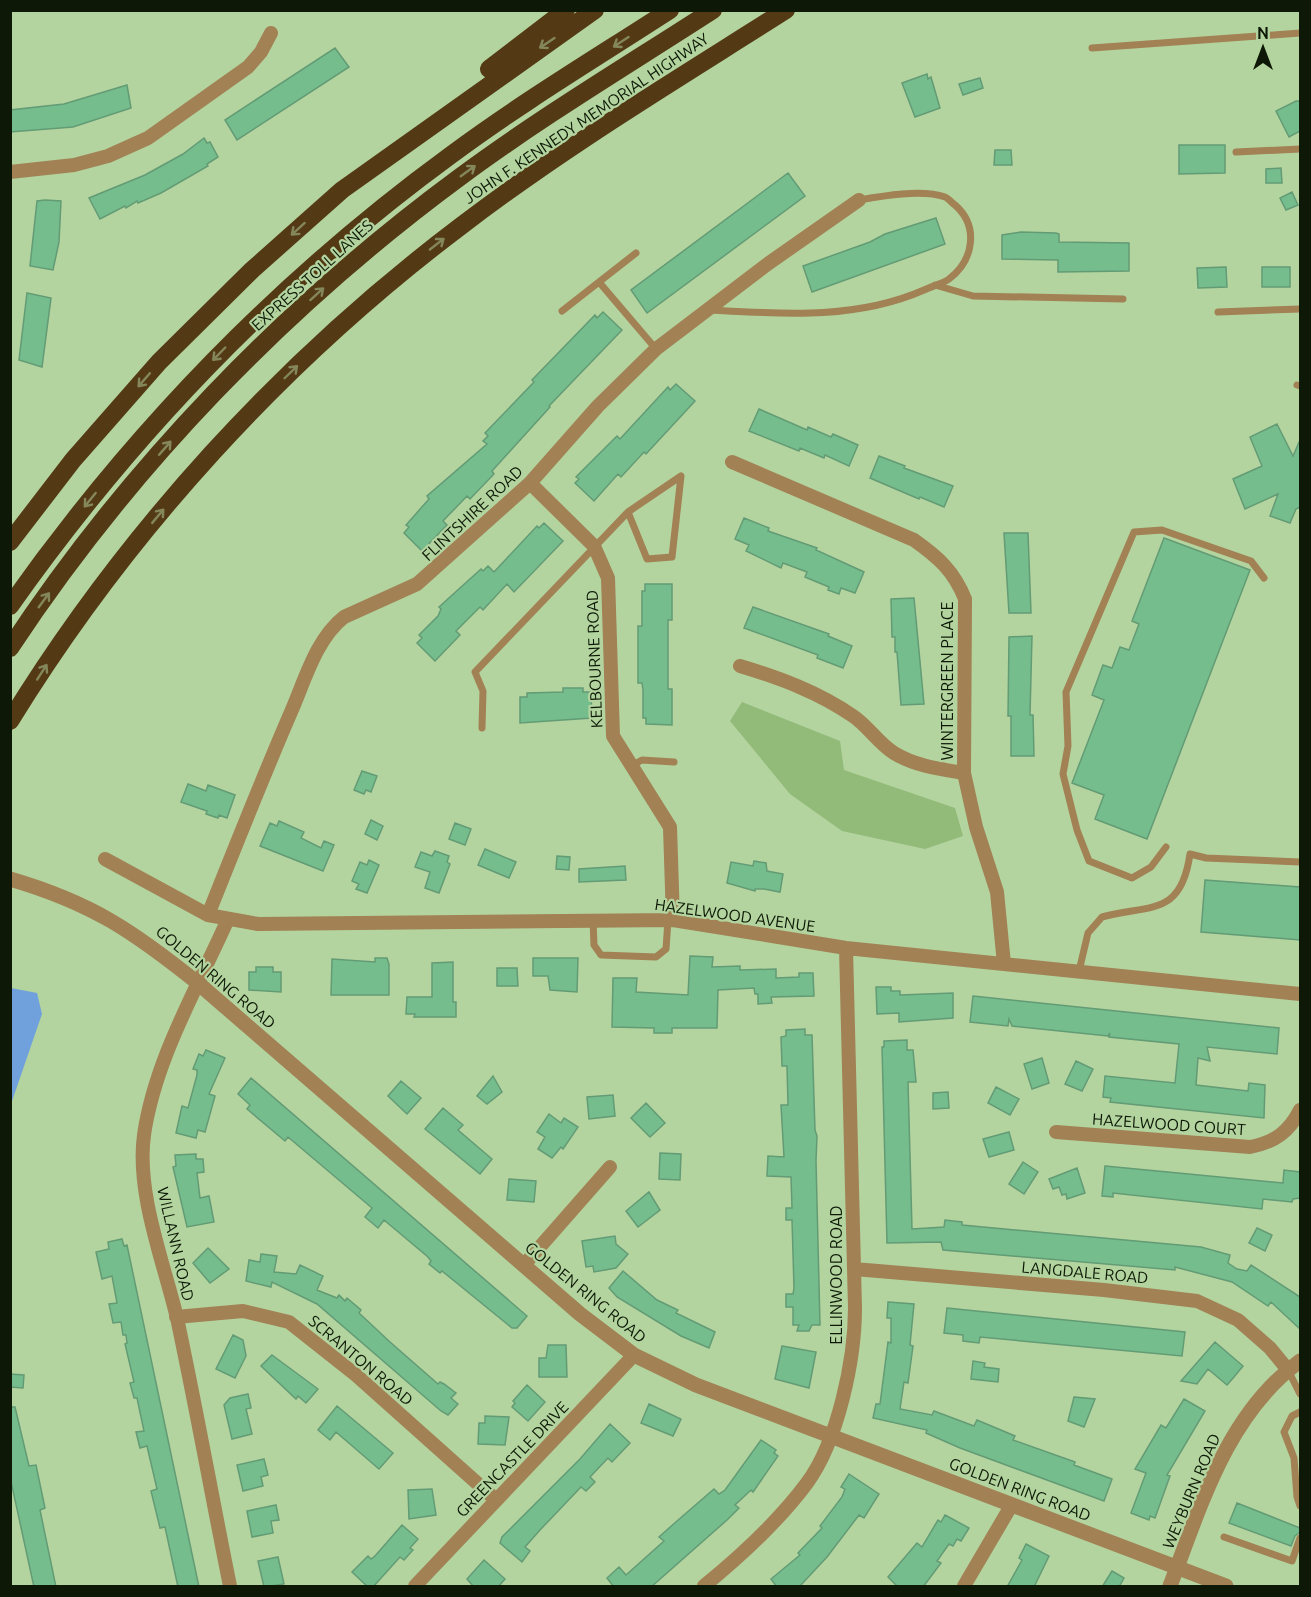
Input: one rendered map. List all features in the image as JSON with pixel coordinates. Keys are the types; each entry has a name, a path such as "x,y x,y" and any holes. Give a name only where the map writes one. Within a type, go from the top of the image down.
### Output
{"highway":[{"path":"10,542 73,460 159,362 252,270 423,120 566,10"},
{"path":"342,190 596,10"},
{"name":"EXPRESS TOLL LANES","path":"10,606 67,528 133,448 214,360 296,281 374,214 450,155 542,92 670,10"},
{"name":"EXPRESS TOLL LANES","path":"10,648 85,545 163,449 230,377 306,303 372,246 461,176 713,10"},
{"name":"JOHN F. KENNEDY MEMORIAL HIGHWAY","path":"10,721 83,613 159,514 247,417 340,326 411,265 499,197 786,10"}],"street":[{"path":"10,178 11,172 74,165 108,156 148,138 248,68 261,52 271,33"},
{"name":"FLINTSHIRE ROAD","path":"208,915 273,753 323,639 344,617 417,584 530,483 598,406 656,349 769,263 859,200"},
{"name":"WINTERGREEN PLACE","path":"732,462 914,540 951,570 965,599 964,773 976,827 997,892 1004,964"},
{"name":"KELBOURNE ROAD","path":"530,483 594,546 609,587 613,736 670,827 671,920"},
{"path":"740,666 772,675 818,694 855,717 892,752 916,764 964,773"},
{"name":"HAZELWOOD AVENUE","path":"105,859 208,915 258,924 671,920 846,948 1300,994"},
{"name":"GOLDEN RING ROAD","path":"10,879 72,900 117,922 199,984 580,1314 634,1355 696,1385 1226,1587"},
{"name":"WILLANN ROAD","path":"228,920 160,1071 144,1137 147,1192 176,1317 230,1587"},
{"name":"ELLINWOOD ROAD","path":"704,1587 783,1513 816,1469 843,1398 854,1341 846,948"},
{"name":"HAZELWOOD COURT","path":"1056,1132 1250,1147 1277,1138 1287,1131 1300,1114"},
{"path":"524,1265 610,1167"},
{"name":"LANGDALE ROAD","path":"854,1269 1104,1290 1197,1301 1238,1320 1294,1366"},
{"name":"SCRANTON ROAD","path":"176,1317 243,1311 289,1322 356,1375 496,1500"},
{"name":"GREENCASTLE DRIVE","path":"415,1587 634,1355"},
{"name":"WEYBURN ROAD","path":"1170,1587 1226,1449 1260,1397 1294,1366"},
{"path":"964,1587 1011,1506"}],"lane":[{"path":"1092,48 1300,33"},
{"path":"1236,152 1300,149"},
{"path":"709,310 774,313 848,311 908,297 949,279 969,255 972,233 962,211 945,197 901,192 859,200"},
{"path":"562,311 636,253"},
{"path":"599,282 656,349"},
{"path":"935,285 973,296 1123,299"},
{"path":"1218,312 1300,309"},
{"path":"482,728 483,691 475,672 628,512 681,476 672,557 647,559 628,512"},
{"path":"1166,847 1151,867 1132,878 1089,861 1077,830 1064,774 1068,746 1066,692 1134,532 1162,530 1251,561 1264,578"},
{"path":"631,766 642,760 674,762"},
{"path":"1079,971 1088,933 1102,917 1143,911 1165,904 1186,878 1190,854 1206,858 1300,862"},
{"path":"593,920 594,945 601,955 656,957 666,948 671,920"},
{"path":"1294,1366 1300,1393"},
{"path":"1300,1412 1292,1416 1284,1432 1294,1458 1297,1497 1300,1506"},
{"path":"1224,1537 1292,1561 1300,1538"}],"green space":[{"path":"742,702 840,741 844,770 955,808 963,836 925,849 842,831 790,794 730,721"}],"water":[{"path":"11,988 37,993 42,1014 11,1104"}],"building":[{"path":"335,48 349,67 237,140 225,120"},
{"path":"927,74 928,79 931,77 940,108 915,117 902,83"},
{"path":"980,78 983,88 963,95 959,84"},
{"path":"127,85 131,108 73,127 10,132 10,110 64,104"},
{"path":"1300,101 1300,131 1289,137 1276,111"},
{"path":"204,138 207,143 210,142 218,157 207,164 208,166 161,193 138,203 137,201 126,208 125,206 100,219 89,198 145,175 183,154"},
{"path":"1179,145 1225,145 1225,173 1179,174"},
{"path":"995,150 1011,150 1012,165 994,165"},
{"path":"1281,168 1282,183 1266,183 1266,169"},
{"path":"788,173 805,196 647,313 631,290"},
{"path":"1292,192 1298,205 1286,210 1280,198"},
{"path":"37,201 61,201 59,242 53,270 30,266"},
{"path":"936,218 945,244 812,292 803,266 870,242 885,234"},
{"path":"1021,232 1056,233 1059,234 1059,242 1129,243 1129,271 1058,272 1058,260 1002,259 1002,235"},
{"path":"1226,267 1227,287 1198,288 1197,268"},
{"path":"1262,267 1290,267 1290,287 1262,287"},
{"path":"27,293 51,298 42,367 19,360"},
{"path":"603,312 622,330 549,406 492,471 494,474 470,499 467,496 443,521 447,525 422,551 404,533 409,527 406,525 429,499 427,496 487,444 483,441 488,436 485,433 595,315 597,318"},
{"path":"676,384 695,401 646,454 644,452 621,477 618,474 594,501 575,483 579,479 576,477 617,436 620,439 668,387 670,390"},
{"path":"759,409 807,430 808,427 831,437 833,434 858,445 849,466 825,455 824,458 800,448 799,451 749,431"},
{"path":"1277,424 1293,456 1300,440 1300,507 1296,509 1290,523 1270,516 1278,494 1245,509 1233,479 1262,466 1250,437"},
{"path":"879,456 953,486 944,507 870,478"},
{"path":"744,518 769,528 768,531 817,548 816,550 864,572 855,593 841,588 839,594 828,590 829,587 805,577 807,572 783,563 781,568 746,551 749,545 735,539"},
{"path":"544,523 563,541 514,592 507,584 483,610 480,607 456,631 460,635 435,661 417,643 422,638 419,635 438,616 441,609 439,607 481,569 483,571 488,566 494,572 537,526 539,528"},
{"path":"1004,533 1028,533 1031,613 1009,613"},
{"path":"1164,538 1250,570 1147,839 1095,819 1104,795 1072,783 1104,700 1092,695 1103,665 1112,668 1120,647 1129,650 1139,624 1132,621"},
{"path":"645,584 672,584 672,620 668,620 668,689 672,689 672,725 646,724 646,718 643,718 642,683 638,683 638,626 642,626 642,591 645,591"},
{"path":"914,598 924,704 901,705 897,652 895,652 895,637 892,637 891,599"},
{"path":"753,607 829,634 828,636 852,646 843,668 817,658 818,655 744,628"},
{"path":"1032,636 1030,715 1033,715 1034,756 1011,756 1011,716 1008,716 1009,637"},
{"path":"563,688 583,688 583,692 591,692 592,718 520,723 520,697 527,697 527,693 563,692"},
{"path":"362,771 377,776 371,792 366,790 364,794 354,790"},
{"path":"188,784 206,791 208,785 235,795 227,818 206,814 207,811 181,802"},
{"path":"371,820 383,826 377,840 365,834"},
{"path":"279,821 304,832 301,838 321,848 324,841 334,845 323,871 260,846 270,823 277,826"},
{"path":"455,823 471,829 465,845 449,839"},
{"path":"485,849 516,862 509,878 478,865"},
{"path":"435,851 449,856 447,862 450,864 439,893 425,888 430,872 415,867 421,852 432,856"},
{"path":"557,856 570,857 569,870 556,869"},
{"path":"369,860 379,865 367,893 356,889 359,884 352,881 360,862 367,865"},
{"path":"754,861 766,863 767,871 783,874 780,892 764,889 755,889 755,891 727,883 731,862 753,866"},
{"path":"625,866 626,880 579,882 579,869"},
{"path":"1205,880 1300,887 1300,940 1201,932"},
{"path":"690,956 713,957 712,967 740,966 740,970 776,969 776,978 799,977 799,973 813,973 814,996 771,997 772,1003 758,1004 758,994 755,994 754,988 718,990 717,1028 672,1028 672,1033 654,1033 654,1028 612,1027 613,978 637,978 636,992 688,995"},
{"path":"375,958 387,958 389,995 331,995 332,959 375,962"},
{"path":"533,958 578,958 577,992 550,990 548,976 533,976"},
{"path":"453,962 453,1002 456,1002 456,1017 414,1017 415,1014 406,1014 407,997 432,997 432,963"},
{"path":"256,967 273,967 273,972 281,972 281,992 249,990 249,972 256,972"},
{"path":"497,968 517,968 518,986 497,986"},
{"path":"876,987 891,987 891,991 900,991 900,995 953,993 953,1018 899,1022 899,1013 877,1014"},
{"path":"973,996 1279,1028 1277,1054 1207,1047 1210,1061 1198,1058 1196,1085 1248,1091 1249,1083 1265,1085 1264,1118 1110,1102 1111,1098 1103,1097 1105,1076 1175,1083 1179,1044 1109,1037 1110,1033 1108,1036 1012,1026 1009,1019 1008,1026 970,1022"},
{"path":"805,1029 805,1035 812,1035 817,1136 820,1325 812,1325 809,1331 797,1331 799,1325 793,1325 793,1307 786,1307 786,1294 793,1294 794,1288 792,1220 786,1220 786,1208 792,1208 791,1177 767,1176 768,1156 784,1157 781,1105 788,1105 787,1066 782,1066 781,1037 786,1036 786,1030"},
{"path":"907,1040 907,1050 913,1050 916,1082 908,1082 912,1229 944,1227 945,1220 962,1222 962,1225 1201,1247 1230,1255 1228,1263 1237,1269 1247,1271 1251,1265 1300,1297 1300,1329 1271,1302 1268,1306 1232,1282 1175,1267 1175,1270 943,1250 941,1242 887,1243 882,1047 884,1047 884,1041"},
{"path":"206,1050 225,1058 209,1094 215,1096 205,1132 198,1130 196,1138 176,1133 182,1106 188,1108 197,1075 197,1070 193,1069 199,1054 203,1056"},
{"path":"1042,1058 1049,1083 1032,1089 1024,1064"},
{"path":"1076,1061 1093,1069 1082,1091 1065,1084"},
{"path":"493,1076 502,1092 487,1104 477,1096"},
{"path":"251,1078 527,1316 517,1328 512,1328 442,1271 440,1273 429,1264 431,1261 428,1257 384,1220 378,1228 365,1217 372,1208 288,1137 285,1141 247,1109 250,1105 238,1094"},
{"path":"401,1081 421,1098 407,1114 388,1096"},
{"path":"996,1087 1019,1099 1010,1115 988,1103"},
{"path":"948,1092 949,1108 933,1109 933,1093"},
{"path":"613,1095 615,1116 589,1119 587,1097"},
{"path":"646,1103 665,1123 650,1137 631,1118"},
{"path":"443,1108 463,1125 458,1130 492,1159 480,1174 425,1129"},
{"path":"549,1114 561,1123 564,1118 578,1127 563,1149 561,1147 552,1158 538,1149 545,1137 537,1132"},
{"path":"1009,1132 1014,1150 989,1157 983,1139"},
{"path":"660,1153 681,1154 680,1180 659,1179"},
{"path":"196,1154 196,1159 203,1159 204,1172 197,1173 200,1198 209,1196 214,1222 187,1227 173,1167 176,1166 175,1155"},
{"path":"1023,1162 1038,1172 1024,1194 1009,1184"},
{"path":"1105,1166 1283,1183 1284,1170 1300,1172 1300,1198 1293,1199 1292,1202 1263,1199 1262,1209 1113,1193 1113,1197 1102,1196"},
{"path":"1077,1168 1085,1193 1067,1199 1066,1194 1062,1195 1059,1187 1053,1189 1049,1179"},
{"path":"509,1179 536,1181 534,1202 507,1200"},
{"path":"649,1192 660,1210 638,1227 626,1211"},
{"path":"1257,1228 1272,1235 1265,1251 1249,1243"},
{"path":"615,1236 616,1244 628,1254 616,1268 594,1272 593,1266 586,1267 582,1241"},
{"path":"122,1239 124,1246 127,1245 199,1587 178,1587 165,1527 160,1528 151,1491 157,1489 147,1446 140,1448 136,1432 144,1431 137,1398 134,1398 130,1383 134,1382 125,1344 127,1343 126,1335 123,1335 121,1322 113,1323 109,1304 117,1303 112,1276 102,1279 96,1252 109,1249 108,1242"},
{"path":"208,1248 229,1269 210,1283 193,1263"},
{"path":"261,1254 277,1256 274,1272 296,1274 300,1265 323,1276 317,1290 337,1298 339,1295 345,1301 347,1298 361,1310 359,1313 438,1384 440,1382 444,1384 456,1393 451,1398 458,1404 448,1415 441,1411 317,1304 272,1282 271,1287 246,1281 249,1260 260,1262"},
{"path":"623,1271 657,1300 678,1310 676,1313 715,1332 709,1348 681,1336 617,1297 609,1288"},
{"path":"888,1302 914,1304 910,1345 913,1346 908,1383 904,1382 900,1409 932,1415 934,1411 974,1426 977,1420 1015,1436 1013,1440 1075,1462 1074,1465 1112,1479 1104,1501 960,1448 926,1433 927,1430 873,1418 876,1404 880,1404 888,1342 891,1343 891,1318 887,1318"},
{"path":"947,1308 1185,1332 1182,1356 980,1337 979,1343 963,1341 963,1335 944,1333"},
{"path":"233,1335 243,1340 246,1356 235,1378 216,1369"},
{"path":"1215,1342 1243,1366 1234,1377 1227,1385 1208,1369 1197,1384 1181,1381"},
{"path":"548,1345 566,1345 567,1377 539,1377 539,1358 546,1358"},
{"path":"782,1346 816,1352 809,1388 775,1379"},
{"path":"272,1355 318,1389 306,1403 298,1396 296,1399 261,1366"},
{"path":"973,1361 985,1363 984,1367 999,1369 998,1382 971,1379"},
{"path":"10,1374 24,1375 23,1388 10,1387"},
{"path":"527,1385 545,1402 528,1421 512,1407 515,1403 513,1401"},
{"path":"248,1394 251,1408 246,1409 252,1434 232,1439 224,1405 230,1398"},
{"path":"1074,1397 1095,1399 1084,1427 1068,1421"},
{"path":"1184,1399 1205,1411 1167,1475 1170,1476 1155,1518 1150,1516 1149,1520 1131,1513 1146,1473 1135,1469 1161,1425 1166,1428"},
{"path":"649,1404 681,1419 673,1436 641,1423"},
{"path":"337,1406 393,1453 379,1469 336,1432 330,1440 318,1430"},
{"path":"10,1407 15,1407 29,1466 36,1465 45,1508 40,1510 56,1587 34,1587 10,1477"},
{"path":"485,1416 509,1417 505,1445 478,1444 479,1423 485,1423"},
{"path":"610,1424 630,1443 612,1462 608,1458 590,1477 595,1482 586,1491 581,1487 540,1530 525,1547 530,1551 522,1562 500,1543 502,1537 580,1459"},
{"path":"761,1440 776,1450 774,1453 778,1456 753,1492 751,1490 735,1505 739,1508 727,1520 651,1587 614,1587 607,1578 619,1567 626,1575 664,1541 659,1537 714,1489 719,1494 725,1490"},
{"path":"264,1459 268,1475 261,1477 263,1486 243,1491 237,1465"},
{"path":"849,1474 879,1494 864,1518 859,1515 827,1557 799,1587 777,1587 771,1579 800,1555 798,1553 822,1528 820,1526 842,1497 845,1489 841,1487"},
{"path":"432,1489 436,1515 409,1519 408,1490"},
{"path":"1237,1503 1300,1528 1300,1532 1295,1536 1291,1546 1229,1523"},
{"path":"276,1505 279,1520 271,1521 273,1533 252,1537 247,1511"},
{"path":"945,1515 969,1528 961,1541 957,1539 953,1546 949,1544 937,1561 941,1563 923,1587 898,1587 888,1577 917,1543 922,1547 938,1520 941,1522"},
{"path":"402,1525 418,1539 410,1548 413,1550 404,1560 400,1557 373,1587 368,1587 352,1572 368,1556 371,1559 375,1556"},
{"path":"1026,1544 1049,1556 1034,1587 1007,1587 1022,1560 1019,1558"},
{"path":"278,1557 284,1584 264,1587 258,1561"},
{"path":"484,1560 505,1579 498,1587 474,1587 467,1579"},
{"path":"1112,1571 1124,1578 1119,1587 1102,1587"}]}
